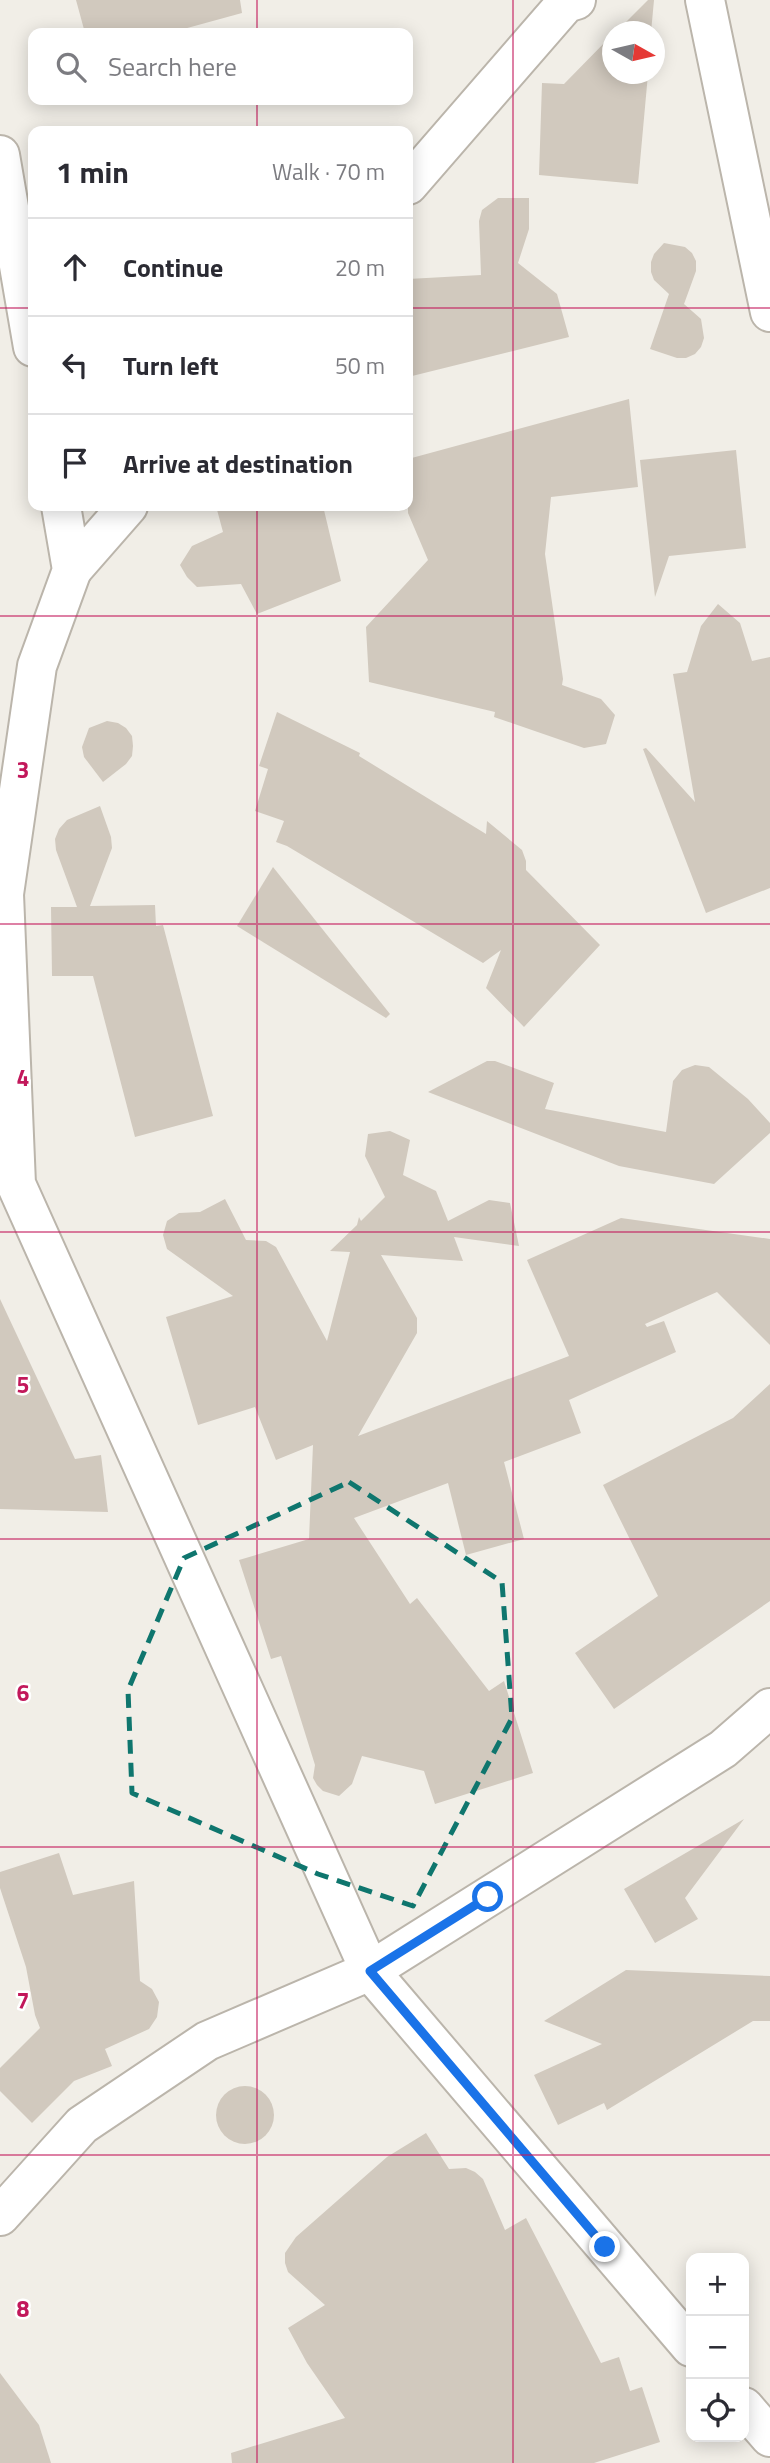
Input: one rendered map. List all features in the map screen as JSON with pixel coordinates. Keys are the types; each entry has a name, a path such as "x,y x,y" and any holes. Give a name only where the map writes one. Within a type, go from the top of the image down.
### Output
{"street":[{"path":"413,179 566,4 576,0"},
{"path":"705,0 770,312"},
{"path":"0,155 28,317"},
{"path":"62,511 72,570"},
{"path":"124,511 72,570 37,666 4,894 16,1184 370,1971 686,2341"},
{"path":"0,2216 82,2125 195,2048 370,1971 723,1749 770,1708"},
{"path":"749,2413 770,2437"}],"highlighted area":[{"path":"349,1482 502,1582 512,1718 413,1906 318,1874 132,1793 128,1690 184,1558"}],"building":[{"path":"76,0 240,0 242,13 187,28 84,28"},
{"path":"648,0 654,0 652,21 627,21"},
{"path":"602,45 602,84 647,84 638,184 539,175 542,83 564,84"},
{"path":"498,198 529,198 529,229 518,263 557,294 569,337 413,376 413,279 481,275 479,221 482,210"},
{"path":"664,243 685,247 696,261 696,271 684,304 701,319 704,338 695,354 686,358 677,358 650,349 669,294 654,280 651,272 654,254"},
{"path":"629,399 638,487 551,497 545,554 562,685 601,699 615,715 606,744 584,748 494,717 495,712 369,682 366,627 428,560 408,513 413,511 413,458"},
{"path":"736,450 746,548 669,556 655,597 640,460"},
{"path":"217,511 324,511 341,581 257,614 241,584 197,587 180,565 192,546 223,532"},
{"path":"718,604 740,623 752,661 770,657 770,888 706,913 643,749 646,748 695,802 673,674 687,672 701,626"},
{"path":"277,712 360,753 359,756 486,834 487,821 522,850 526,870 600,945 524,1027 486,988 501,950 483,963 276,842 284,821 255,811 268,769 259,766"},
{"path":"107,721 126,728 132,736 133,746 132,756 126,764 103,782 84,757 82,747 89,728"},
{"path":"100,806 112,848 90,906 155,905 156,926 163,925 213,1116 135,1137 93,976 52,976 51,907 77,907 56,850 55,839 67,820"},
{"path":"273,867 390,1014 386,1018 237,926"},
{"path":"487,1061 495,1061 554,1083 545,1109 666,1132 673,1081 682,1070 695,1065 709,1067 748,1099 770,1123 770,1133 714,1184 619,1166 428,1092"},
{"path":"390,1131 410,1140 403,1175 436,1191 448,1221 489,1200 510,1203 519,1246 454,1237 463,1261 381,1255 417,1318 417,1333 358,1436 569,1356 527,1260 621,1218 770,1239 770,1345 717,1292 645,1324 647,1327 664,1321 676,1352 569,1400 581,1433 504,1462 524,1539 466,1555 448,1483 354,1518 410,1604 417,1598 489,1691 504,1681 533,1773 435,1804 424,1771 362,1756 352,1784 339,1796 323,1791 313,1778 315,1765 281,1656 271,1659 239,1560 309,1539 313,1445 276,1460 255,1407 198,1425 166,1317 233,1296 167,1249 163,1235 167,1221 179,1213 200,1212 225,1199 246,1240 266,1241 276,1247 327,1341 350,1252 330,1251 357,1225 359,1217 361,1221 385,1197 365,1156 368,1134"},
{"path":"0,1299 75,1459 101,1455 108,1512 0,1509"},
{"path":"770,1384 770,1601 614,1709 575,1653 658,1596 603,1485 733,1418"},
{"path":"744,1819 685,1898 698,1919 655,1943 624,1889"},
{"path":"59,1853 73,1895 134,1881 140,1981 152,1989 159,2002 157,2017 149,2029 105,2049 112,2066 74,2081 32,2123 0,2091 0,2068 40,2028 26,1967 0,1888 0,1872"},
{"path":"626,1970 770,1976 770,2021 753,2021 607,2110 604,2103 558,2125 534,2075 602,2044 544,2021"},
{"path":"245,2086 261,2091 269,2099 274,2115 269,2131 261,2139 245,2144 229,2139 221,2131 216,2115 221,2099 229,2091"},
{"path":"426,2133 449,2169 466,2168 483,2179 505,2230 526,2218 601,2363 619,2357 630,2391 642,2387 660,2442 594,2463 232,2463 231,2453 345,2418 307,2363 288,2328 325,2305 288,2272 285,2253 296,2237 387,2157"},
{"path":"0,2373 39,2425 51,2463 0,2463"}],"route":[{"path":"488,1897 370,1971 605,2247"}]}
